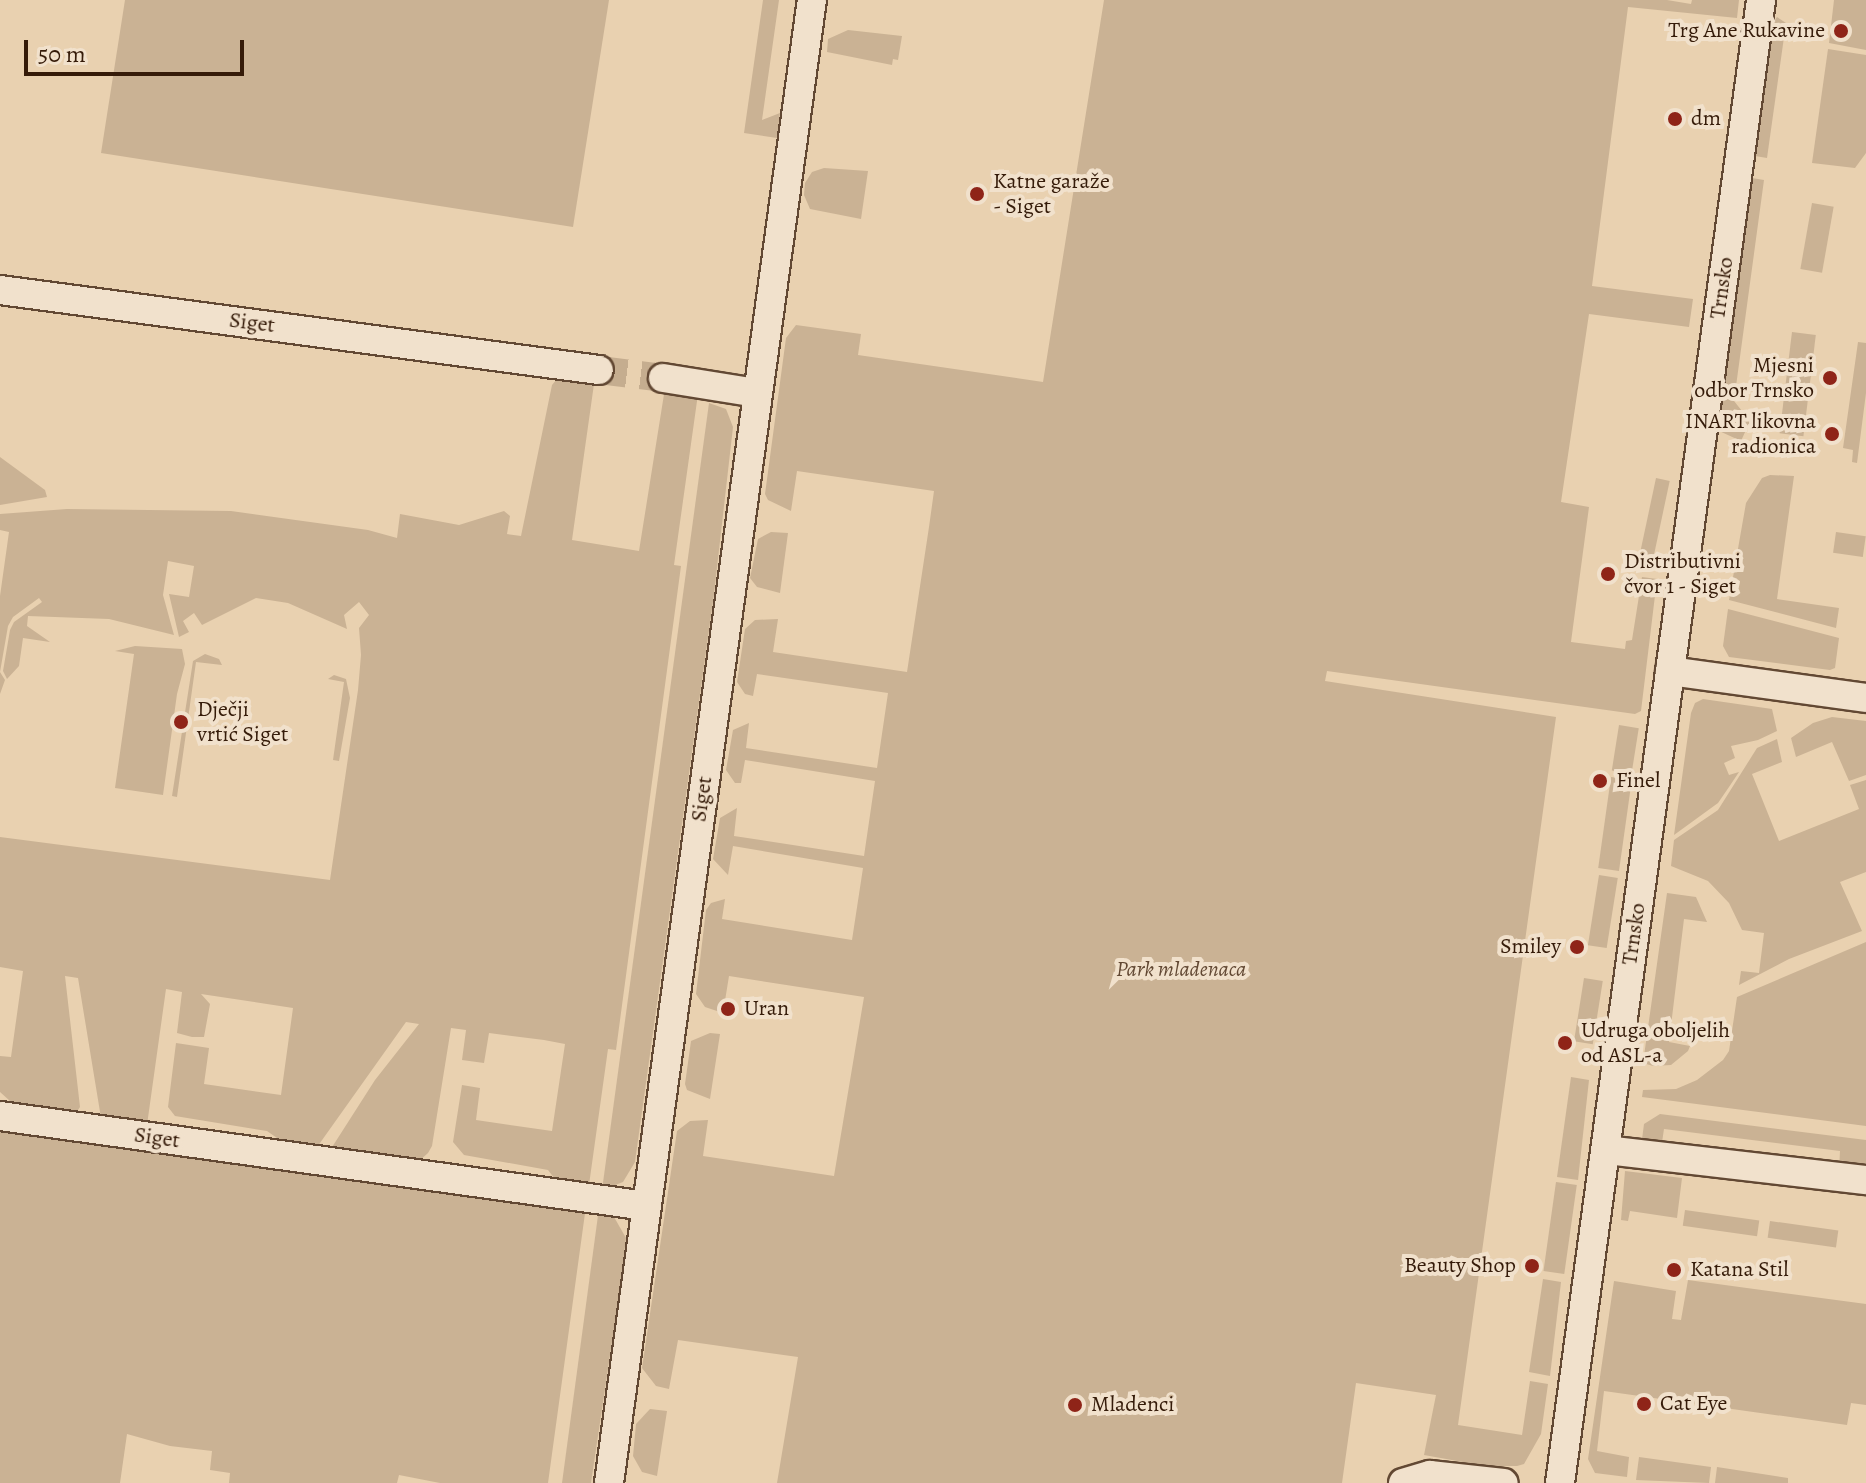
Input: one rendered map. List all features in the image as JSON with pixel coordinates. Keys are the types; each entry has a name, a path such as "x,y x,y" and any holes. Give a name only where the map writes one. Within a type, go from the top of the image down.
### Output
{"street":[{"name":"Siget","path":"609,1483 812,0"},
{"name":"Trnsko","path":"1560,1483 1761,0"},
{"name":"Siget","path":"0,290 599,370"},
{"path":"663,378 757,393"},
{"path":"1670,671 1866,698"},
{"name":"Siget","path":"0,1116 646,1206"},
{"path":"1606,1150 1866,1180"},
{"path":"1403,1483 1430,1475 1504,1483"}],"green space":[{"path":"125,0 609,0 573,227 101,153"},
{"path":"763,0 779,0 762,120 780,113 777,138 744,133"},
{"name":"Park mladenaca","path":"1104,0 1667,0 1691,4 1692,0 1739,0 1737,18 1628,7 1592,286 1693,299 1689,327 1589,314 1561,502 1589,507 1571,642 1625,649 1626,641 1632,640 1642,577 1657,579 1641,711 1635,714 1327,671 1325,681 1556,717 1458,1425 1522,1435 1530,1381 1548,1384 1541,1434 1524,1464 1517,1466 1485,1466 1424,1455 1436,1395 1356,1383 1342,1483 777,1483 798,1357 678,1340 669,1389 656,1386 642,1368 677,1131 690,1121 708,1120 703,1156 834,1176 864,997 729,976 723,1013 705,1007 696,994 706,910 711,903 725,899 722,919 852,940 863,868 733,846 728,875 713,859 720,818 737,808 734,836 864,856 875,781 745,760 741,783 735,783 726,770 733,730 749,723 746,748 877,768 888,693 757,674 753,696 745,694 737,682 745,629 755,620 778,619 773,652 907,672 934,491 797,471 791,511 768,500 765,494 786,338 796,325 861,334 858,355 1043,382"},
{"name":"Trg Ane Rukavine","path":"1834,0 1866,0 1866,50 1829,43"},
{"path":"1777,17 1786,23 1767,158 1755,156 1773,23"},
{"path":"848,30 902,36 898,60 893,59 892,65 827,52 828,39"},
{"path":"1828,49 1866,55 1866,153 1855,168 1812,163"},
{"path":"824,168 868,171 861,219 810,209 804,195 805,183 812,172"},
{"path":"1752,178 1764,180 1734,401 1750,421 1741,441 1717,430"},
{"path":"1812,203 1834,207 1822,273 1800,269"},
{"path":"1792,332 1816,335 1803,436 1780,433"},
{"path":"1858,342 1866,343 1866,393 1857,463 1852,462 1853,450 1843,448"},
{"path":"557,379 594,384 572,540 639,551 665,388 698,394 674,565 681,566 616,1050 608,1049 588,1192 561,1187 548,1170 464,1155 453,1142 462,1085 480,1088 476,1120 552,1131 565,1044 544,1040 489,1033 484,1063 462,1060 466,1030 451,1028 432,1146 428,1153 419,1161 327,1155 375,1080 419,1024 406,1022 315,1150 290,1147 267,1131 175,1116 168,1107 176,1043 209,1048 204,1084 281,1095 293,1008 201,994 210,1004 204,1037 192,1037 177,1033 182,992 166,989 147,1125 102,1124 78,978 65,976 80,1107 76,1113 20,1110 0,1092 0,1056 11,1057 23,971 0,967 0,837 330,880 358,690 361,655 359,628 369,615 359,602 344,615 347,629 288,603 256,598 202,625 194,613 183,621 189,632 179,637 169,594 189,597 194,566 168,561 163,595 174,635 109,619 28,616 27,626 50,642 23,638 19,666 7,679 3,671 10,630 14,622 42,602 39,598 13,617 8,626 0,672 0,596 9,532 0,530 0,514 67,509 231,511 368,530 397,538 400,514 459,525 504,511 510,516 507,534 521,536 552,385"},
{"path":"709,403 726,409 733,427 714,594 635,1162 623,1182 602,1190"},
{"path":"0,457 45,490 47,497 0,505"},
{"path":"1770,475 1794,476 1777,599 1839,608 1836,628 1729,600 1746,503 1762,478"},
{"path":"1656,478 1670,481 1653,558 1640,555"},
{"path":"771,532 788,533 780,593 757,587 750,578 758,539"},
{"path":"1836,532 1866,536 1863,557 1833,553"},
{"path":"1728,609 1839,638 1835,668 1830,670 1729,657 1723,646"},
{"path":"135,646 182,649 185,664 177,694 163,795 115,788 134,654 115,651"},
{"path":"205,654 219,659 222,665 196,662 177,797 172,796 193,661"},
{"path":"0,672 5,680 0,694"},
{"path":"334,675 346,679 350,698 339,761 333,760 344,682 328,679"},
{"path":"1703,699 1772,709 1777,731 1758,740 1731,746 1735,758 1724,763 1729,775 1739,772 1718,803 1674,835 1691,713 1695,703"},
{"path":"1832,717 1866,721 1866,775 1849,781 1832,742 1796,757 1791,738 1813,723"},
{"path":"1619,725 1639,728 1632,774 1612,770"},
{"path":"1777,739 1782,762 1752,774 1779,841 1859,809 1850,785 1866,780 1866,872 1840,882 1862,931 1789,959 1739,985 1741,971 1759,973 1764,933 1742,930 1729,903 1708,881 1671,866 1674,840 1718,810 1757,748"},
{"path":"1611,777 1632,780 1619,871 1598,868"},
{"path":"1599,875 1618,878 1607,948 1588,945"},
{"path":"1667,893 1696,897 1707,922 1684,919 1669,1042 1690,1046 1671,1065 1653,1066 1643,1063"},
{"path":"1866,942 1866,1126 1642,1097 1643,1090 1676,1089 1697,1080 1723,1060 1729,1051 1737,997"},
{"path":"1584,978 1603,981 1593,1044 1574,1041"},
{"path":"710,1033 720,1034 710,1099 687,1090 685,1084 691,1041"},
{"path":"1571,1077 1589,1080 1578,1180 1557,1177"},
{"path":"1660,1114 1866,1140 1866,1163 1839,1171 1840,1151 1664,1129 1661,1149 1641,1147 1644,1124"},
{"path":"0,1125 586,1206 548,1483 440,1483 399,1475 397,1483 229,1483 230,1473 210,1470 212,1451 170,1446 127,1434 120,1483 0,1483"},
{"path":"1625,1171 1682,1178 1677,1218 1630,1211 1628,1221 1621,1220"},
{"path":"1556,1182 1577,1185 1564,1274 1543,1271"},
{"path":"599,1208 614,1217 626,1238 620,1288 591,1483 562,1483"},
{"path":"1685,1210 1759,1220 1757,1236 1683,1226"},
{"path":"1770,1221 1838,1231 1836,1247 1768,1238"},
{"path":"1543,1279 1561,1282 1550,1376 1529,1372"},
{"path":"1688,1280 1866,1304 1866,1405 1851,1403 1847,1425 1604,1391 1597,1451 1629,1457 1627,1477 1595,1473 1588,1459 1614,1281 1676,1291 1672,1319 1681,1320"},
{"path":"650,1409 667,1411 657,1476 642,1472 633,1456 636,1424"},
{"path":"1639,1457 1711,1467 1709,1483 1636,1480"},
{"path":"1717,1467 1788,1478 1788,1483 1715,1483"}],"tunnel":[{"path":"599,370 663,378"}],"place":[{"name":"Trg Ane Rukavine","path":"1841,31"},
{"name":"dm","path":"1675,119"},
{"name":"Katne garaže - Siget","path":"977,194"},
{"name":"Mjesni odbor Trnsko","path":"1830,378"},
{"name":"INART likovna radionica","path":"1832,434"},
{"name":"Distributivni čvor 1 - Siget","path":"1608,574"},
{"name":"Dječji vrtić Siget","path":"181,722"},
{"name":"Finel","path":"1600,781"},
{"name":"Smiley","path":"1577,947"},
{"name":"Uran","path":"728,1009"},
{"name":"Udruga oboljelih od ASL-a","path":"1565,1043"},
{"name":"Beauty Shop","path":"1532,1266"},
{"name":"Katana Stil","path":"1674,1270"},
{"name":"Cat Eye","path":"1644,1404"},
{"name":"Mladenci","path":"1075,1405"}]}
